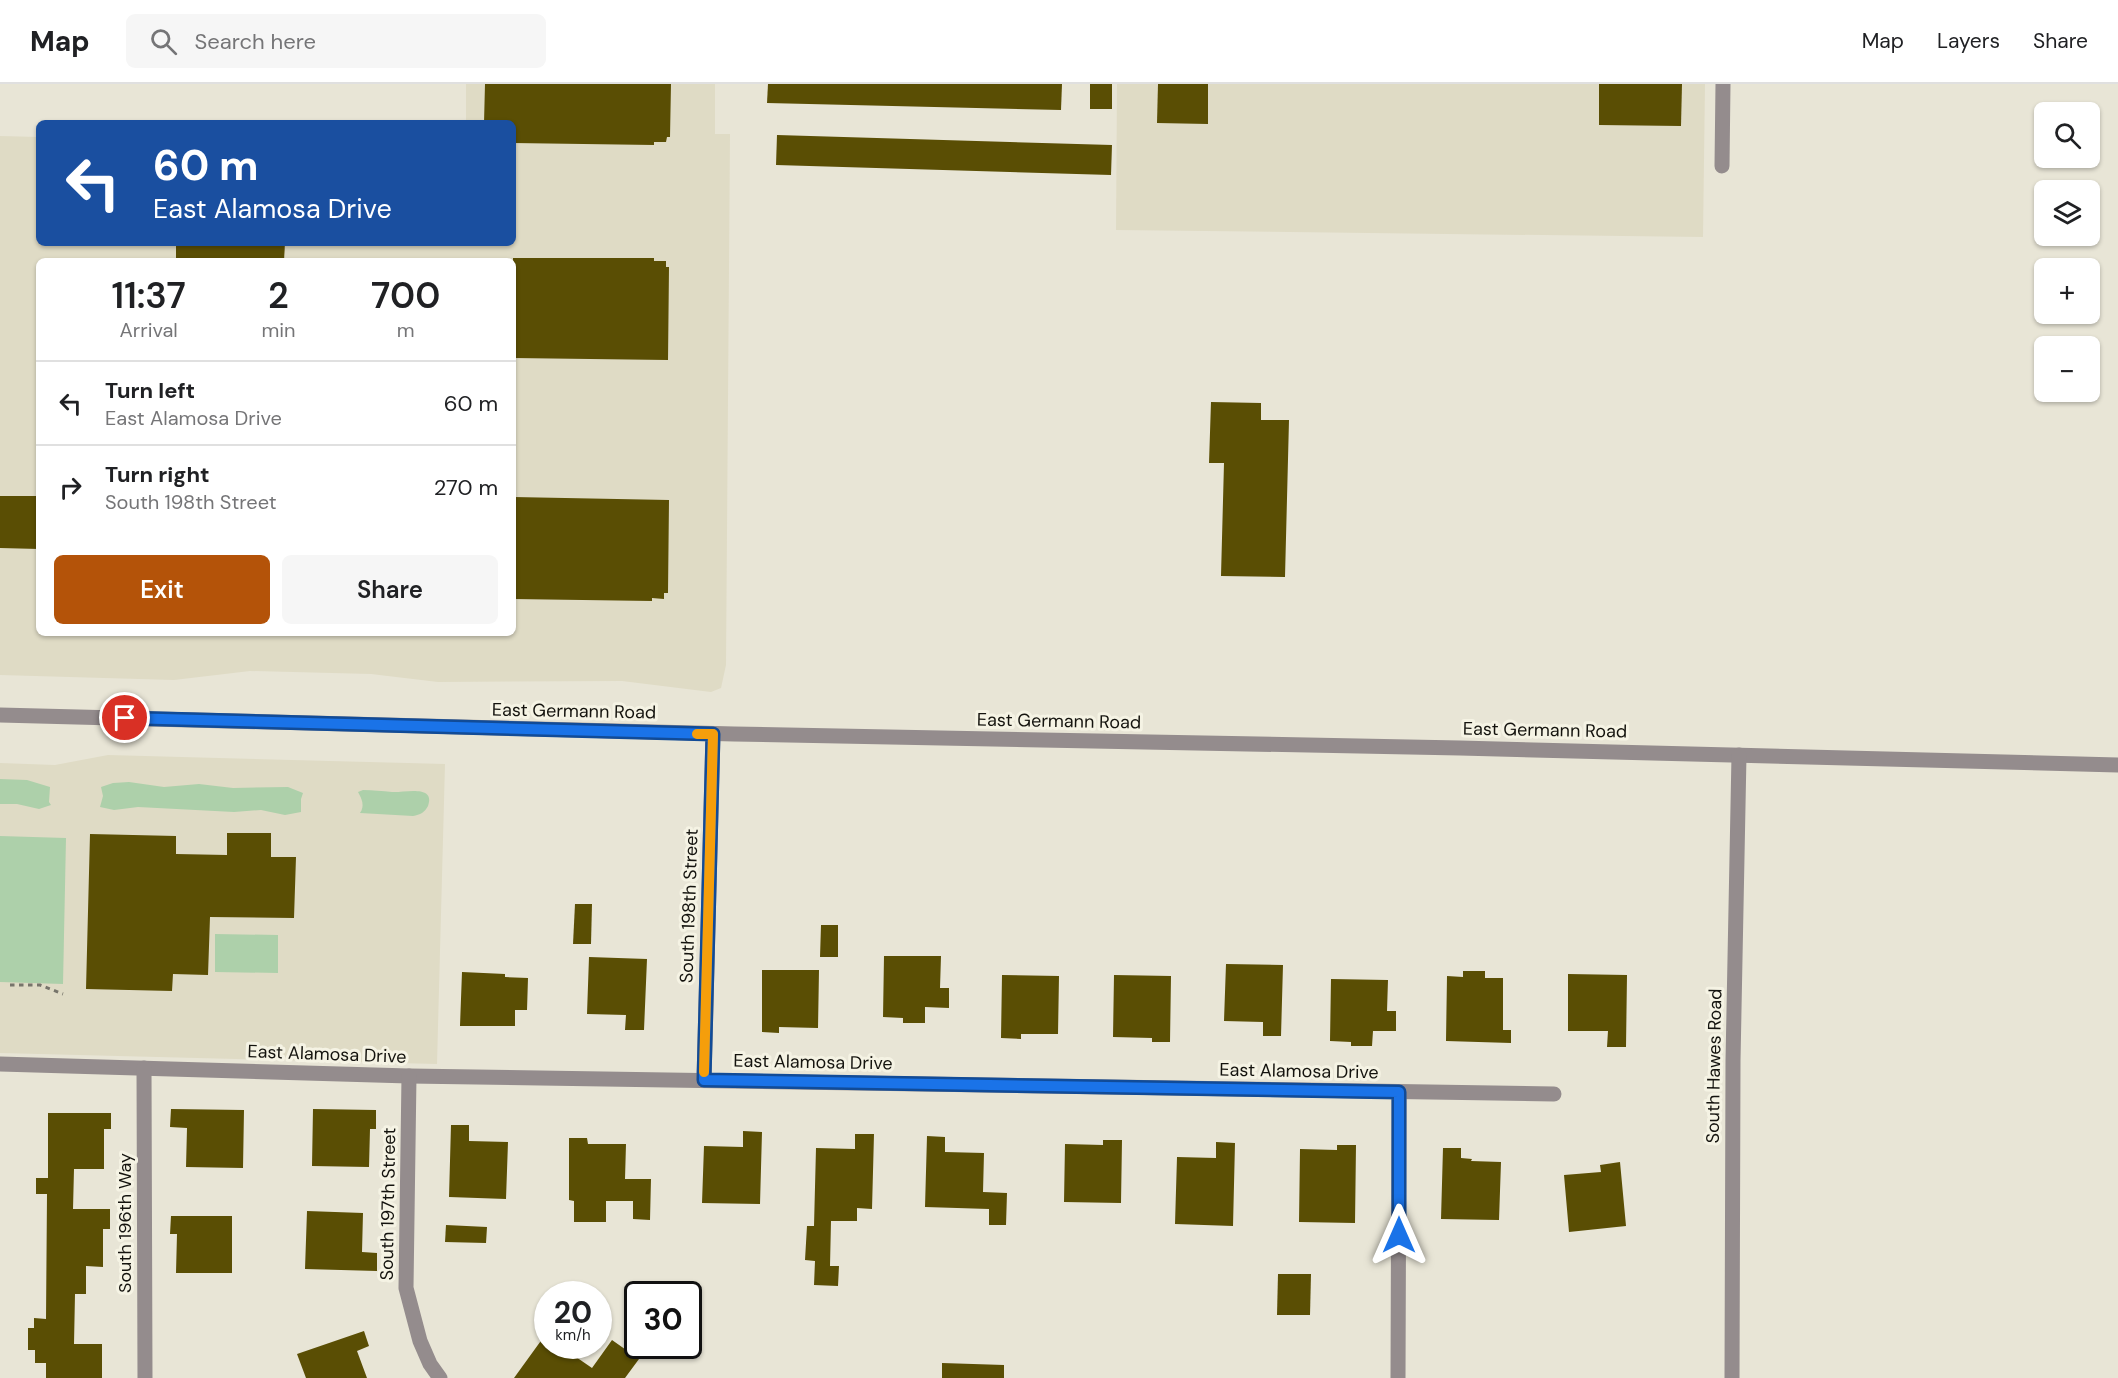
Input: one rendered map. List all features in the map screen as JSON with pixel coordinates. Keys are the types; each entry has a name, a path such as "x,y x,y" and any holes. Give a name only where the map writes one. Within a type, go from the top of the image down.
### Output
{"street":[{"path":"1722,166 1723,84"},
{"name":"East Germann Road","path":"0,715 713,734 2118,765"},
{"name":"South 198th Street","path":"704,1080 713,734"},
{"name":"South Hawes Road","path":"1732,1378 1733,1061 1739,755"},
{"name":"East Alamosa Drive","path":"0,1064 409,1076 1554,1094"},
{"name":"South 196th Way","path":"144,1068 145,1378"},
{"name":"South 197th Street","path":"409,1076 406,1288 420,1341 430,1364 440,1378"},
{"path":"1398,1378 1399,1092"}],"path":[{"path":"10,985 40,985 63,994"}],"shaded area":[{"path":"466,84 715,84 715,134 730,134 726,665 721,688 711,692 622,681 438,682 371,674 250,671 174,680 0,675 0,136 36,137 36,246 516,246 516,120 466,120"},
{"path":"1117,84 1705,84 1703,237 1116,230"},
{"path":"108,755 445,764 437,1064 0,1053 0,763 55,765"}],"green space":[{"path":"0,779 27,780 50,787 49,802 51,805 39,809 17,804 0,804"},
{"path":"129,782 164,787 199,784 233,788 288,787 303,793 301,812 285,815 261,810 234,812 138,807 114,810 100,807 103,796 101,787 113,783"},
{"path":"363,790 423,792 429,799 428,806 422,813 413,816 360,813 362,802 358,792"},
{"path":"0,836 66,838 63,984 0,982"},
{"path":"215,934 278,935 278,973 215,972"}],"building":[{"path":"485,84 671,84 670,137 667,137 666,142 654,142 654,145 516,143 516,120 484,120"},
{"path":"768,84 1062,84 1061,110 767,103"},
{"path":"1090,84 1112,84 1112,109 1090,109"},
{"path":"1158,84 1208,84 1208,124 1157,123"},
{"path":"1599,84 1682,84 1681,126 1599,125"},
{"path":"777,135 1112,145 1111,175 776,165"},
{"path":"176,246 285,246 284,258 176,258"},
{"path":"516,258 654,258 654,261 666,261 666,267 669,267 668,360 516,358"},
{"path":"1211,402 1261,403 1261,420 1289,420 1285,577 1221,576 1224,463 1209,463"},
{"path":"0,496 36,496 36,549 0,548"},
{"path":"516,497 669,500 668,593 664,593 664,599 652,598 652,601 516,599"},
{"path":"227,833 271,833 271,857 296,857 294,918 210,917 208,975 173,974 172,991 86,989 90,834 176,836 176,854 227,855"},
{"path":"575,904 592,904 591,944 573,944"},
{"path":"821,925 838,925 838,957 820,957"},
{"path":"884,956 941,956 940,988 949,988 949,1008 925,1007 925,1023 903,1023 903,1018 883,1017"},
{"path":"589,957 647,959 644,1030 625,1030 626,1015 587,1014"},
{"path":"1226,964 1283,965 1281,1036 1263,1036 1263,1022 1224,1021"},
{"path":"762,970 819,970 818,1028 779,1027 779,1033 762,1032"},
{"path":"1463,971 1485,971 1485,978 1503,978 1503,1030 1511,1030 1511,1043 1446,1041 1447,976 1463,977"},
{"path":"462,972 505,974 505,977 528,978 527,1010 515,1010 515,1026 460,1026"},
{"path":"1568,974 1627,975 1626,1047 1607,1047 1608,1031 1568,1031"},
{"path":"1002,975 1059,976 1058,1034 1021,1034 1021,1039 1001,1038"},
{"path":"1114,975 1171,976 1170,1042 1152,1042 1152,1038 1113,1037"},
{"path":"1331,979 1388,980 1387,1011 1396,1011 1396,1031 1373,1031 1372,1046 1351,1046 1351,1042 1330,1041"},
{"path":"171,1109 244,1110 243,1168 186,1167 187,1128 170,1127"},
{"path":"313,1109 376,1110 376,1129 370,1129 369,1167 312,1166"},
{"path":"48,1113 111,1113 111,1129 104,1129 104,1169 74,1169 73,1209 110,1209 110,1229 103,1229 103,1267 86,1266 86,1294 75,1294 74,1344 102,1344 102,1378 46,1378 46,1363 35,1363 35,1350 28,1350 28,1328 34,1328 34,1318 46,1319 47,1194 36,1194 36,1178 48,1178"},
{"path":"451,1125 469,1125 469,1141 508,1142 506,1199 449,1197"},
{"path":"743,1131 762,1132 760,1204 702,1203 704,1146 743,1147"},
{"path":"855,1134 874,1134 872,1209 857,1208 857,1221 831,1221 830,1266 839,1266 838,1286 814,1285 815,1261 805,1260 807,1226 814,1226 816,1148 855,1149"},
{"path":"927,1136 945,1137 945,1152 984,1153 983,1192 1007,1193 1006,1225 989,1225 989,1209 925,1207"},
{"path":"569,1138 587,1138 588,1144 626,1144 625,1179 651,1179 650,1220 633,1219 633,1201 606,1201 606,1222 574,1222 574,1201 569,1200"},
{"path":"1103,1140 1122,1140 1121,1203 1064,1202 1065,1144 1103,1145"},
{"path":"1216,1142 1235,1143 1233,1226 1175,1224 1177,1157 1216,1158"},
{"path":"1337,1145 1356,1145 1355,1223 1299,1222 1300,1149 1337,1150"},
{"path":"1443,1148 1461,1148 1461,1158 1472,1159 1471,1161 1501,1162 1499,1220 1441,1219"},
{"path":"1620,1162 1626,1226 1569,1232 1564,1175 1601,1172 1600,1165"},
{"path":"307,1211 363,1213 362,1252 377,1253 377,1271 305,1269"},
{"path":"171,1216 232,1216 232,1273 176,1273 177,1234 170,1234"},
{"path":"446,1225 487,1227 486,1243 445,1242"},
{"path":"1278,1274 1311,1274 1310,1315 1277,1315"},
{"path":"364,1331 369,1346 357,1351 367,1378 306,1378 297,1354"},
{"path":"612,1340 624,1348 624,1359 639,1359 625,1378 514,1378 534,1350 534,1359 579,1359 592,1368 598,1359 612,1359"},
{"path":"942,1363 1004,1365 1004,1378 942,1378"}],"slow traffic":[{"path":"697,734 713,734 704,1072"}],"route":[{"path":"125,718 713,734 704,1080 1399,1092 1399,1235"}]}
